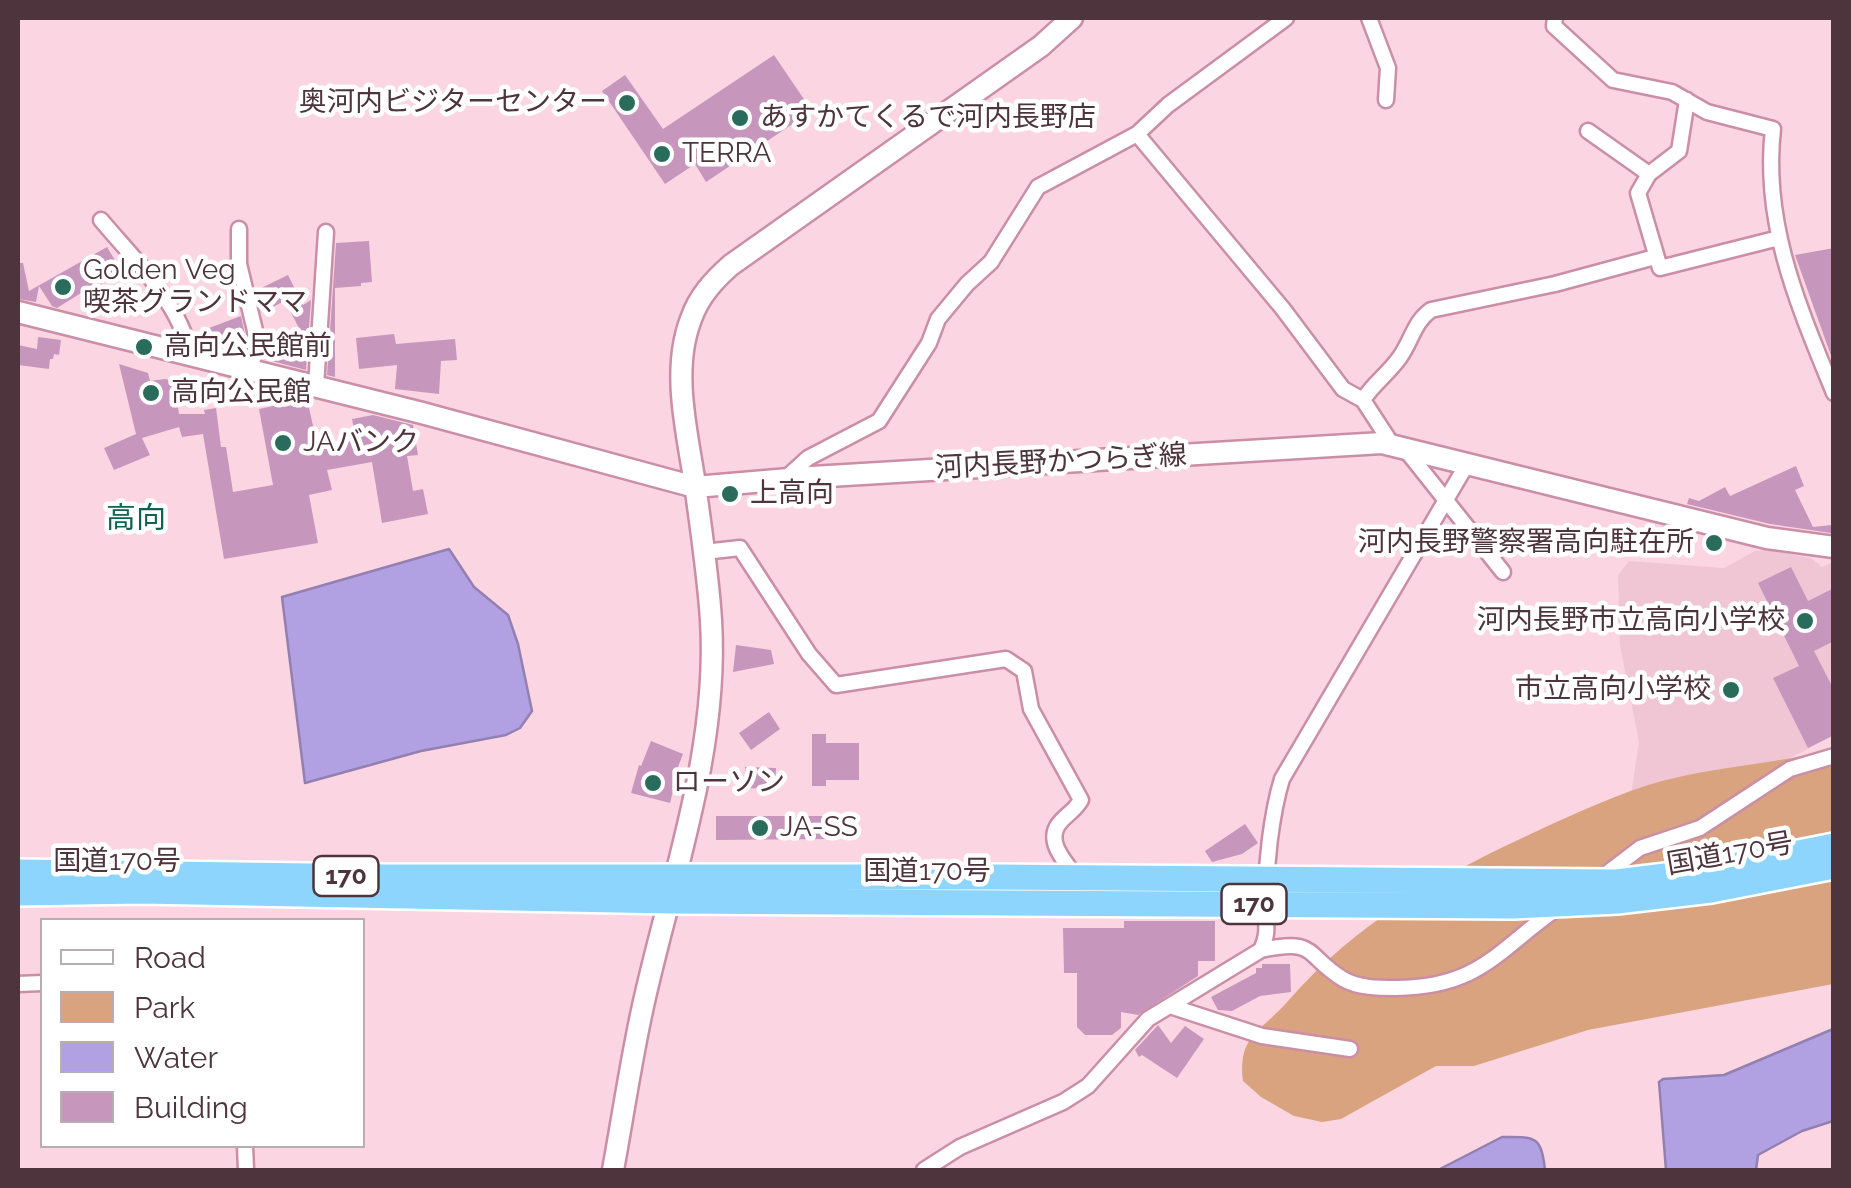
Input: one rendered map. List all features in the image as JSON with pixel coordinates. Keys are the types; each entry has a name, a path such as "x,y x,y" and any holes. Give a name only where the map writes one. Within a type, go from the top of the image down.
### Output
{"highway":[{"name":"国道170号","path":"18,893 672,889 1267,892 1596,882 1707,871 1834,846"},
{"name":"国道170号","path":"18,872 672,889 1077,878 1267,892 1564,904 1617,902 1712,890 1834,866"}],"street":[{"path":"613,1170 643,1006 708,736 712,678 704,552 683,407 685,341 690,320 711,283 731,264 1040,46 1072,18"},
{"path":"785,479 808,458 879,421 929,343 938,319 991,262 1038,187 1137,134 1168,104 1286,18"},
{"path":"1369,18 1388,68 1386,100"},
{"path":"1555,18 1554,26 1613,80 1672,92 1708,112 1773,129 1768,166 1791,290 1834,393"},
{"path":"1686,100 1679,152 1650,174 1638,193 1660,268 1779,238"},
{"path":"1588,132 1650,174"},
{"path":"1137,134 1283,308 1343,388 1362,400 1503,572"},
{"path":"100,220 139,265 185,330 190,354"},
{"path":"239,230 239,264 256,339 251,369"},
{"path":"316,386 326,232"},
{"path":"1362,400 1399,359 1420,318 1431,310 1555,284 1655,256"},
{"path":"18,312 251,369 695,487"},
{"name":"河内長野かつらぎ線","path":"695,487 1363,444 1399,448 1767,538 1833,547"},
{"path":"1261,950 1268,935 1273,809 1282,780 1467,464"},
{"path":"1833,547 1834,529"},
{"path":"704,552 740,548 809,654 836,685 1006,660 1024,672 1031,709 1081,800 1054,834 1056,848 1077,878"},
{"path":"1596,882 1640,848 1700,828 1790,769 1834,756"},
{"path":"924,1170 960,1147 1064,1102 1088,1086 1148,1019 1261,950 1298,946 1313,951 1344,979 1358,984 1382,988 1444,984 1495,960 1529,928 1564,904"},
{"path":"1170,1006 1262,1036 1350,1049"}],"shaded area":[{"name":"市立高向小学校","path":"1755,551 1811,558 1822,567 1833,562 1833,736 1751,778 1629,808 1639,742 1620,645 1618,575 1629,561 1724,568"}],"green space":[{"path":"1833,749 1833,984 1588,1030 1474,1066 1436,1066 1341,1119 1322,1122 1294,1116 1261,1097 1243,1081 1244,1054 1260,1028 1343,947 1434,884 1550,825 1646,786"}],"water":[{"path":"449,549 474,587 508,615 532,711 520,728 506,735 421,751 305,783 282,597"},
{"path":"1833,1029 1833,1121 1802,1131 1758,1155 1756,1170 1666,1170 1659,1082 1724,1075"},
{"path":"1502,1137 1534,1140 1541,1150 1545,1170 1438,1170"}],"building":[{"name":"あすかてくるで河内長野店","path":"774,55 812,111 706,182 695,164 665,184 602,91 625,75 663,129"},
{"path":"369,241 372,282 335,288 335,377 327,375 336,243"},
{"path":"107,247 122,272 89,292 89,288 57,308 39,286 36,302 18,299 18,263 23,263 29,291"},
{"path":"1834,248 1834,364 1795,255"},
{"path":"288,275 303,305 311,300 306,370 264,359 267,345 299,348 300,330 285,301 266,310 257,290"},
{"path":"241,316 246,339 243,354 236,348 206,345 201,331"},
{"path":"394,334 396,344 455,339 457,360 441,361 439,394 395,389 397,365 359,369 356,338"},
{"path":"38,337 61,340 59,355 50,359 49,369 18,365 18,345 37,349"},
{"path":"119,364 148,373 150,381 174,381 179,414 205,414 204,410 216,408 233,492 273,485 259,409 307,399 318,448 356,440 352,419 373,415 413,425 418,455 407,456 413,491 423,489 428,514 382,523 372,462 327,470 332,490 309,495 318,543 224,559 203,434 182,437 179,427 142,438 150,455 114,470 104,448 136,434"},
{"path":"1796,466 1804,486 1795,490 1813,527 1831,525 1831,533 1770,524 1687,504 1689,498 1699,501 1725,487 1730,496"},
{"path":"1791,567 1808,601 1834,588 1834,641 1814,651 1834,690 1834,735 1808,748 1773,678 1799,666 1758,583"},
{"path":"736,645 771,650 774,664 733,672"},
{"path":"769,712 780,729 751,750 739,733"},
{"path":"812,734 826,734 826,743 859,743 859,780 826,780 826,786 812,786"},
{"path":"651,741 683,754 670,803 631,793"},
{"path":"745,767 776,768 775,789 745,788"},
{"path":"716,816 828,816 828,839 716,840"},
{"path":"1245,824 1258,843 1242,854 1212,862 1205,851"},
{"path":"1124,921 1215,921 1215,961 1198,961 1198,976 1138,1015 1121,1012 1121,1028 1112,1035 1085,1035 1077,1027 1077,973 1064,973 1063,928 1124,928"},
{"path":"1262,964 1290,964 1291,992 1260,996 1232,1011 1218,1010 1211,997 1256,973"},
{"path":"1158,1025 1171,1043 1185,1026 1204,1039 1177,1078 1142,1055 1139,1057 1135,1050"}],"place":[{"name":"奥河内ビジターセンター","path":"627,103"},
{"name":"あすかてくるで河内長野店","path":"740,118"},
{"name":"TERRA","path":"662,154"},
{"name":"Golden Veg 喫茶グランドママ","path":"63,287"},
{"name":"高向公民館前","path":"144,347"},
{"name":"高向公民館","path":"151,393"},
{"name":"JAバンク","path":"283,443"},
{"name":"上高向","path":"730,494"},
{"name":"河内長野警察署高向駐在所","path":"1714,543"},
{"name":"河内長野市立高向小学校","path":"1805,621"},
{"name":"市立高向小学校","path":"1731,690"},
{"name":"ローソン","path":"653,783"},
{"name":"JA-SS","path":"760,828"}],"district":[{"name":"高向","path":"136,519"}]}
